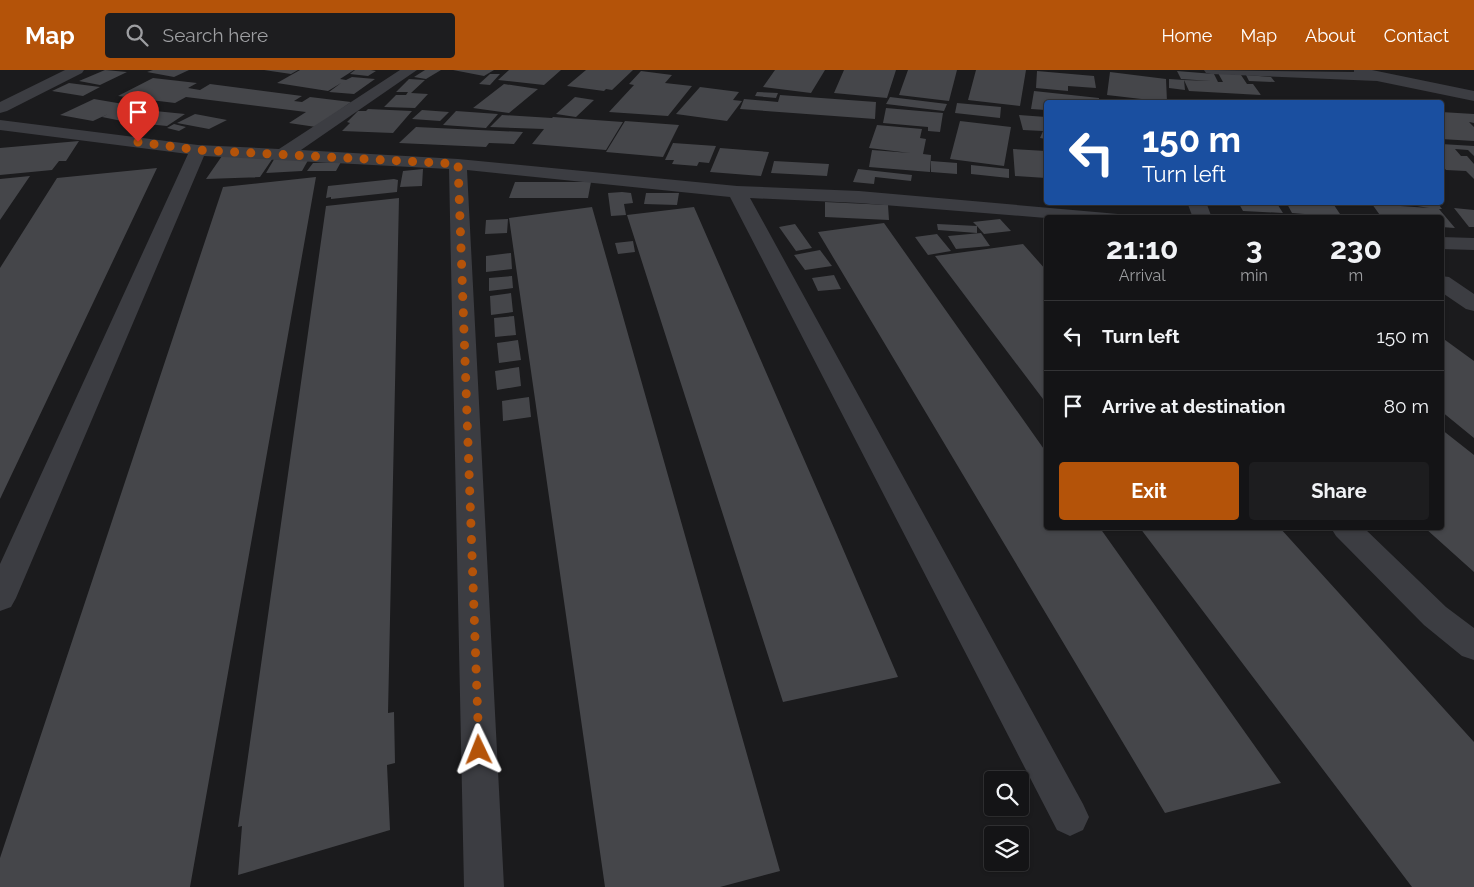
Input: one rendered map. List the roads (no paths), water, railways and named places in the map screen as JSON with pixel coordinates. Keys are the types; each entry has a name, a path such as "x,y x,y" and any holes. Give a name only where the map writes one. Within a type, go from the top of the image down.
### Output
{"street":[{"path":"17,83 48,70"},
{"path":"0,110 77,70"},
{"path":"285,153 410,70"},
{"path":"1210,70 1377,77"},
{"path":"1357,70 1377,77 1474,96"},
{"path":"0,126 198,150 285,153 458,164 737,192 859,197 1068,215"},
{"path":"0,598 198,150"},
{"path":"458,164 484,887"},
{"path":"737,192 1070,817"},
{"path":"1026,212 1044,230"},
{"path":"1444,243 1474,244"},
{"path":"1444,284 1474,304"},
{"path":"1348,530 1435,616 1474,646"}]}
